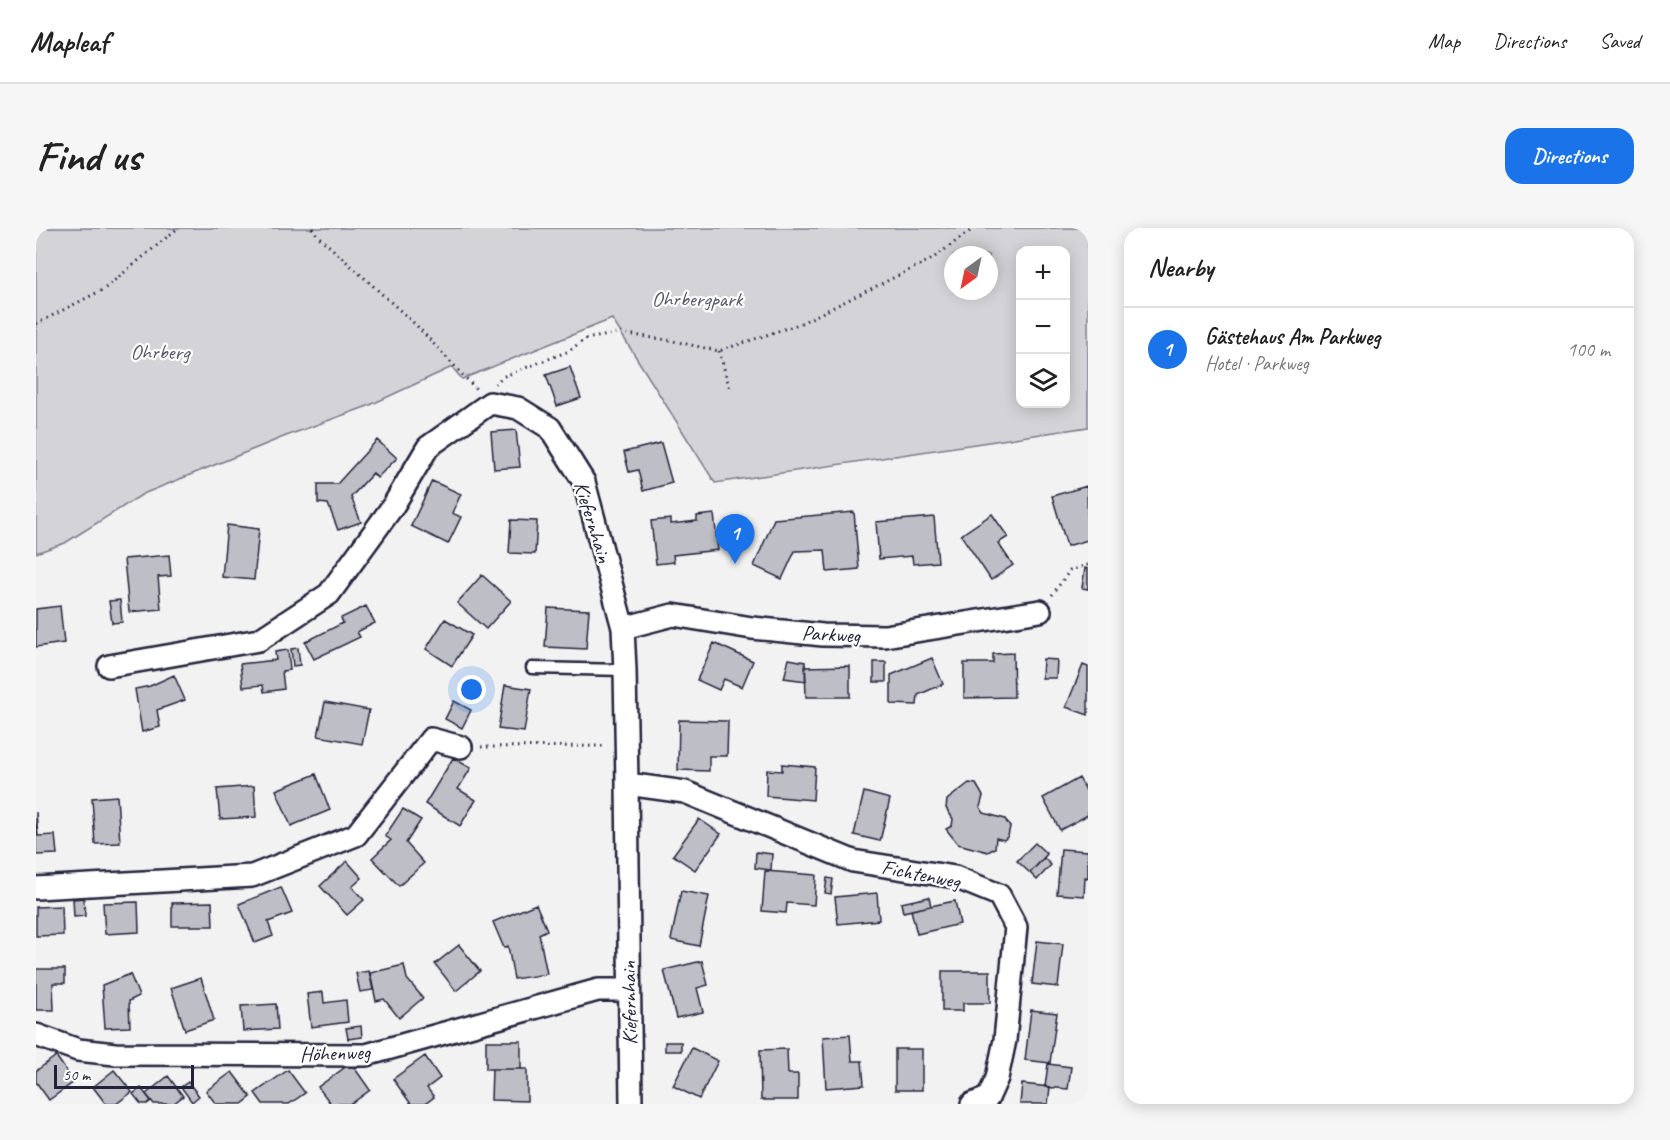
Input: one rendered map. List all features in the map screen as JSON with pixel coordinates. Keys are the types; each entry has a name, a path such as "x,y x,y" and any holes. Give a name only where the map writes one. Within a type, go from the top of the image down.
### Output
{"street":[{"name":"Kiefernhain","path":"490,403 518,408 550,428 584,482 623,628 626,670 631,1104"},
{"path":"109,666 259,640 329,594 393,506 429,447 490,403"},
{"name":"Parkweg","path":"623,628 673,615 823,635 885,636 1040,611"},
{"path":"36,888 252,876 357,835 431,739 461,747"},
{"name":"Fichtenweg","path":"627,784 685,792 853,861 955,877 999,895 1016,927 1005,1040 997,1078 988,1098 972,1104"},
{"name":"Höhenweg","path":"36,1035 78,1050 115,1054 366,1055 598,990 629,990"}],"lane":[{"path":"532,668 626,670"}],"path":[{"path":"36,324 104,289 178,228"},
{"path":"312,228 416,324 490,403"},
{"path":"490,403 494,385 502,377 569,351 585,339 620,333 720,351 799,324 932,259 974,228"},
{"path":"720,351 730,389"},
{"path":"1040,611 1070,570 1088,565"},
{"path":"461,747 626,746"}],"green space":[{"name":"Ohrberg","path":"36,228 1088,228 1088,427 715,483 612,319 462,379 452,367 368,406 286,436 143,494 65,543 36,553"}],"building":[{"path":"570,367 581,398 557,406 546,375"},
{"path":"516,430 520,467 494,469 491,432"},
{"path":"377,440 397,458 377,478 373,473 351,497 361,522 338,530 328,504 318,503 318,484 337,484"},
{"path":"661,443 672,483 643,491 638,470 629,472 624,452"},
{"path":"432,481 461,494 452,513 461,517 448,544 411,526"},
{"path":"1087,486 1088,540 1067,546 1052,496"},
{"path":"854,512 859,569 827,572 825,550 795,551 782,579 754,566 774,519"},
{"path":"714,514 718,550 673,555 674,562 656,564 651,521 671,519 671,524 697,521 697,516"},
{"path":"992,514 1008,537 998,543 1013,565 991,580 961,535"},
{"path":"934,517 938,562 913,564 912,556 879,559 876,522"},
{"path":"511,520 537,521 535,554 509,553"},
{"path":"227,525 259,529 254,580 222,577"},
{"path":"169,555 171,576 158,577 161,609 129,612 124,559"},
{"path":"1085,568 1088,569 1088,589 1082,588"},
{"path":"482,575 511,601 486,629 457,603"},
{"path":"120,600 122,622 112,623 109,601"},
{"path":"60,606 64,643 36,647 36,609"},
{"path":"366,606 375,623 357,632 360,637 314,659 305,642 343,623 341,618"},
{"path":"548,608 589,610 586,649 545,647"},
{"path":"445,619 472,635 452,666 426,649"},
{"path":"714,643 753,661 742,687 724,679 719,690 697,680"},
{"path":"298,648 300,665 293,666 291,649"},
{"path":"288,650 290,670 282,671 284,689 264,692 263,685 243,687 240,664 276,660 275,652"},
{"path":"1013,653 1014,697 964,698 964,663 993,663 993,654"},
{"path":"932,658 943,684 918,695 917,705 891,704 891,675"},
{"path":"789,659 805,662 806,681 784,678"},
{"path":"1043,659 1057,660 1056,678 1042,678"},
{"path":"874,662 886,662 886,682 874,682"},
{"path":"1083,665 1088,667 1088,715 1066,707"},
{"path":"850,666 850,697 806,697 805,667"},
{"path":"174,675 185,700 157,710 160,727 142,732 135,689 150,686"},
{"path":"505,685 531,689 524,732 498,729"},
{"path":"454,701 471,710 462,728 445,719"},
{"path":"325,702 369,710 362,744 318,736"},
{"path":"679,720 728,721 727,756 709,756 709,771 678,770"},
{"path":"453,758 471,768 458,789 476,800 460,826 425,804"},
{"path":"782,764 815,767 813,800 766,796 767,770 782,771"},
{"path":"316,774 330,810 291,826 276,790"},
{"path":"1079,778 1088,794 1088,815 1060,830 1043,798"},
{"path":"969,783 976,784 983,796 980,807 984,813 1005,819 1010,827 1008,836 1004,840 996,838 995,848 988,852 958,844 946,829 952,826 953,819 946,808 947,800"},
{"path":"254,786 256,817 220,819 217,789"},
{"path":"864,792 890,799 880,841 854,835"},
{"path":"117,796 120,843 95,844 92,798"},
{"path":"403,809 421,820 406,843 424,863 399,886 372,858 391,840 385,836"},
{"path":"36,812 38,836 55,835 57,854 36,855"},
{"path":"699,819 721,834 695,870 673,855"},
{"path":"1035,843 1047,854 1030,873 1017,861"},
{"path":"1061,849 1088,851 1088,878 1085,877 1084,896 1057,894"},
{"path":"756,852 772,854 771,870 755,868"},
{"path":"1044,858 1051,865 1037,880 1030,873"},
{"path":"347,861 362,878 352,887 364,900 347,915 320,886"},
{"path":"765,871 816,875 814,905 787,903 786,913 762,911"},
{"path":"827,878 833,879 831,894 825,893"},
{"path":"281,887 292,913 268,922 273,936 255,943 239,904"},
{"path":"681,891 709,896 699,946 671,940"},
{"path":"877,893 879,920 838,924 835,897"},
{"path":"929,897 931,906 903,912 901,903"},
{"path":"84,898 85,916 74,917 73,899"},
{"path":"955,901 960,924 917,934 911,910"},
{"path":"138,902 139,932 105,934 103,903"},
{"path":"212,902 213,926 172,926 172,903"},
{"path":"536,904 547,930 539,934 547,974 514,979 508,946 504,948 493,922"},
{"path":"62,906 63,935 36,936 36,907"},
{"path":"1037,941 1063,944 1058,987 1032,984"},
{"path":"459,945 480,971 456,991 435,964"},
{"path":"702,961 708,985 697,988 703,1012 676,1018 664,970"},
{"path":"404,965 407,979 423,998 399,1018 384,999 376,1001 370,973"},
{"path":"36,969 65,969 65,983 53,983 54,1010 36,1010"},
{"path":"369,971 373,990 360,992 356,973"},
{"path":"942,971 990,971 990,1003 963,1003 963,1011 942,1011"},
{"path":"130,974 139,996 129,1001 130,1027 105,1028 102,985"},
{"path":"201,978 214,1020 185,1030 171,988"},
{"path":"323,992 324,1003 346,1000 348,1022 311,1027 307,994"},
{"path":"276,1004 278,1029 243,1031 241,1006"},
{"path":"1031,1010 1057,1013 1050,1063 1025,1060"},
{"path":"361,1026 362,1037 348,1039 346,1028"},
{"path":"850,1035 852,1061 862,1061 864,1085 826,1088 823,1037"},
{"path":"486,1041 521,1041 521,1069 486,1069"},
{"path":"665,1042 681,1042 681,1051 665,1051"},
{"path":"692,1048 718,1061 699,1099 673,1086"},
{"path":"787,1049 788,1074 798,1074 798,1100 761,1100 760,1050"},
{"path":"895,1049 922,1049 922,1090 895,1090"},
{"path":"56,1056 74,1082 49,1100 36,1082 36,1071"},
{"path":"425,1056 440,1078 427,1088 434,1097 425,1104 411,1104 393,1079"},
{"path":"351,1063 370,1090 351,1104 331,1104 318,1087"},
{"path":"1048,1064 1071,1067 1068,1089 1045,1087"},
{"path":"492,1069 527,1069 527,1101 491,1100"},
{"path":"114,1070 132,1092 116,1104 106,1104 93,1087"},
{"path":"288,1070 305,1093 289,1104 263,1104 255,1093"},
{"path":"232,1072 251,1097 242,1104 216,1104 206,1091"},
{"path":"168,1076 183,1096 173,1104 154,1104 146,1094"},
{"path":"188,1082 199,1096 192,1102 181,1087"},
{"path":"1022,1084 1050,1087 1048,1104 1020,1104"},
{"path":"141,1088 151,1101 147,1104 141,1104 133,1094"}],"place":[{"name":"Gästehaus Am Parkweg","path":"735,564"}],"park label":[{"name":"Ohrbergpark","path":"697,299"}]}
